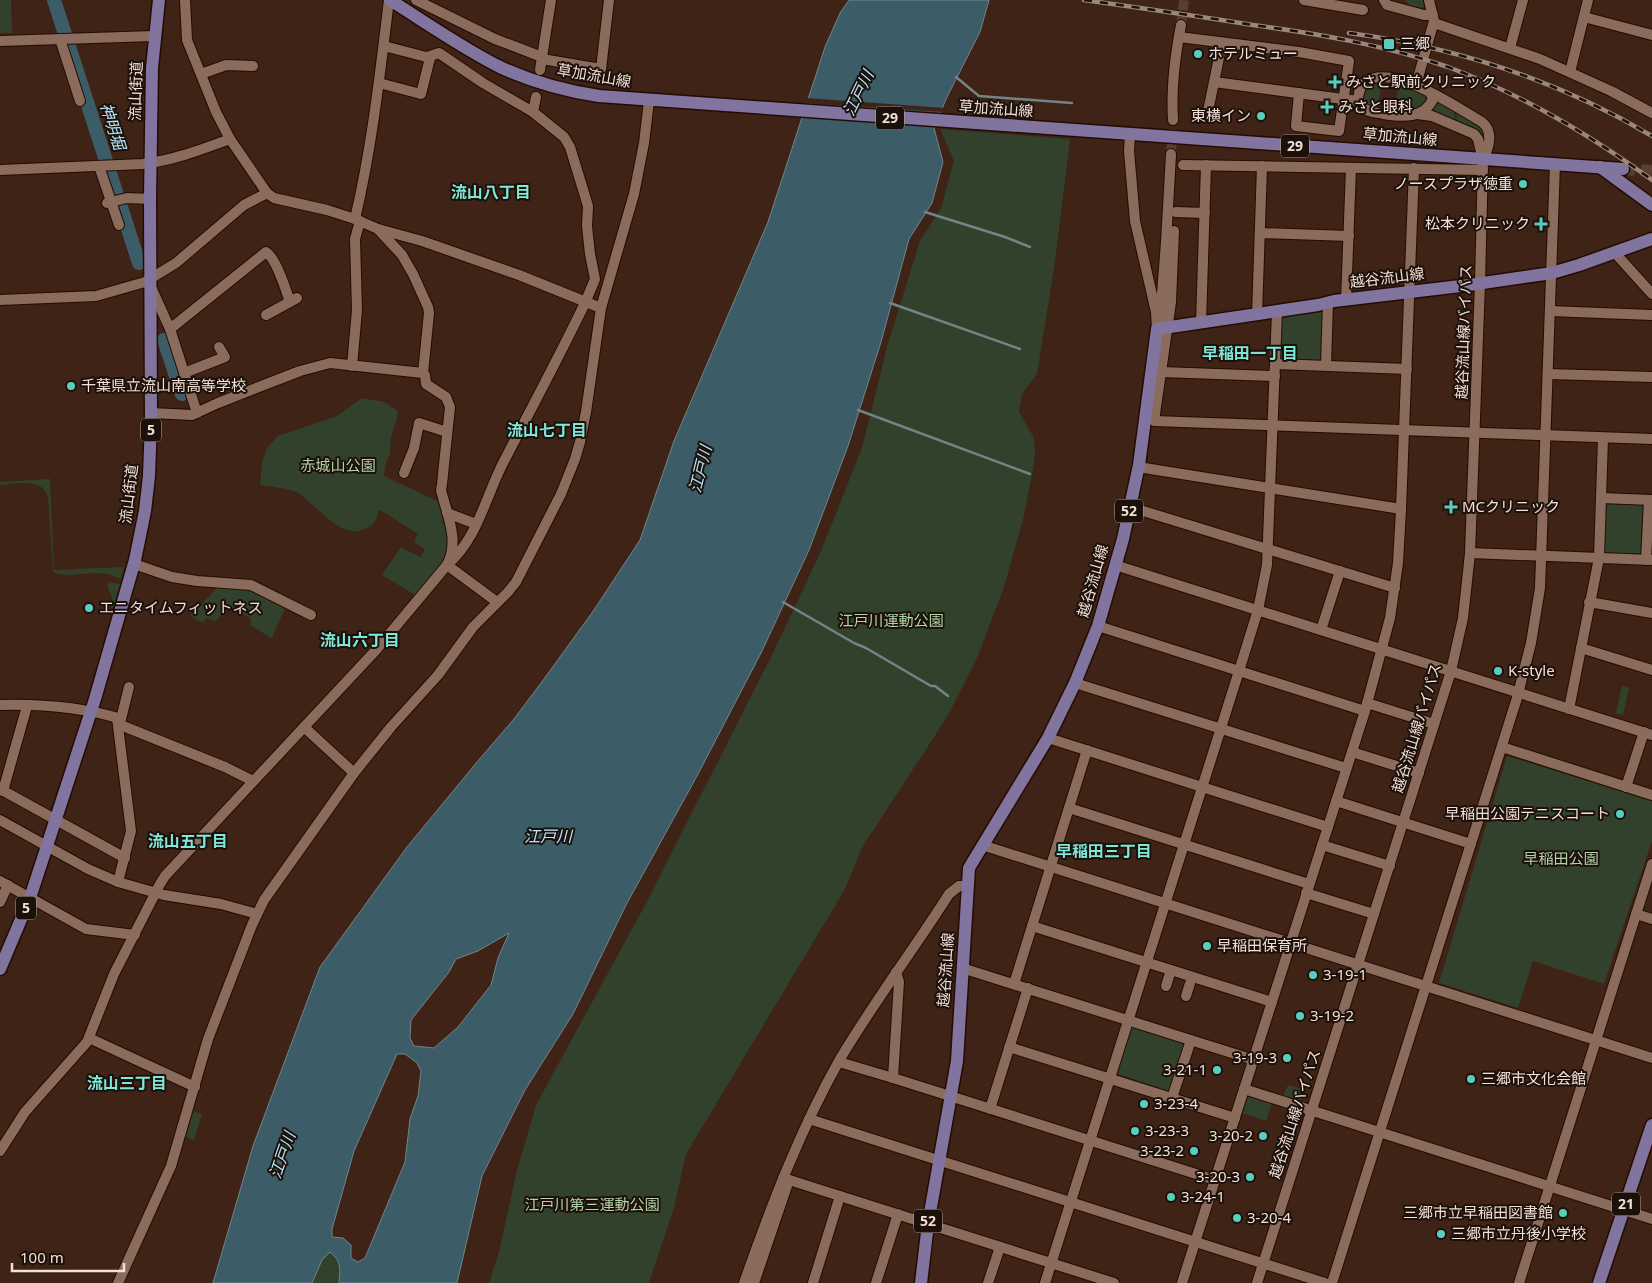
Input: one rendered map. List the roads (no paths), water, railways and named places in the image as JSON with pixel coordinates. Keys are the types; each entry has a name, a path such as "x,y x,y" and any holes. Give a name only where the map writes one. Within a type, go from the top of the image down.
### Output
{"main road":[{"name":"流山街道","path":"0,969 30,898 91,711 134,564 145,511 151,413 150,199 152,68 159,0"},
{"name":"草加流山線","path":"390,0 501,67 532,80 581,94 652,101 1126,134 1483,165 1555,164 1623,169"},
{"path":"1600,167 1652,206"},
{"name":"越谷流山線","path":"921,1283 928,1224 957,1061 967,886 971,864 1048,738 1076,683 1098,626 1130,507 1161,328 1277,312 1328,302 1552,273 1652,239"},
{"name":"21","path":"1599,1283 1652,1125"}],"street":[{"path":"185,0 187,40 216,112 230,139 267,193 274,198 327,210 378,229 422,241 492,265 601,308"},
{"path":"352,366 357,310 355,240 357,220 379,84 390,0"},
{"path":"416,0 495,39 542,58 601,69 609,0"},
{"path":"540,70 551,0"},
{"path":"1304,0 1363,10"},
{"path":"1384,0 1388,5 1400,4 1433,19 1570,72 1652,113"},
{"path":"1416,85 1433,19 1429,0"},
{"path":"1510,48 1523,0"},
{"path":"1570,72 1588,0"},
{"path":"1584,17 1652,35"},
{"path":"1173,120 1172,106 1181,25"},
{"path":"0,41 154,36"},
{"path":"1179,37 1299,52 1349,61 1339,131 1296,126 1299,93"},
{"path":"65,39 80,101"},
{"path":"1207,116 1222,43"},
{"path":"0,1151 25,1112 87,1042 114,974 165,876 376,650 447,565 461,551 476,524 500,469 585,303 595,279 587,226 588,206 570,147 564,137 533,112 483,83 439,53 427,57 384,46"},
{"path":"379,84 421,94 430,58 427,57"},
{"path":"201,74 226,65 253,66"},
{"path":"1430,92 1432,101 1427,109 1404,117 1368,111 1360,106 1358,101 1360,88 1369,80 1381,77 1416,85 1430,92 1488,127 1489,147 1483,165"},
{"path":"1214,82 1358,101"},
{"path":"533,112 536,97"},
{"path":"118,1283 171,1166 218,1011 257,914 272,887 354,773 401,714 438,675 473,628 516,582 561,494 575,459 586,412 601,308 634,194 652,101"},
{"path":"1417,114 1432,116 1474,134 1478,139 1483,165"},
{"path":"1126,134 1134,221 1161,328"},
{"path":"0,170 164,162 230,139"},
{"path":"1170,154 1161,328 1161,372 1154,421 1652,439"},
{"path":"1332,1283 1519,693 1532,643 1540,588 1542,556 1555,164"},
{"path":"1183,165 1414,168 1483,165"},
{"path":"1201,323 1206,165"},
{"name":"越谷流山線バイパス","path":"1257,1283 1451,671 1463,618 1470,553 1483,165"},
{"path":"101,166 110,202 119,225"},
{"path":"1257,315 1262,166"},
{"path":"1346,300 1351,168"},
{"path":"1182,1283 1366,707 1383,649 1396,588 1402,508 1414,168"},
{"path":"0,300 96,296 151,282 244,205 267,193"},
{"path":"110,202 127,198 150,199"},
{"path":"1176,212 1205,213"},
{"path":"378,229 402,255 428,307 423,373 426,384 448,400 450,414 441,490 453,536 453,549 447,565"},
{"path":"1161,328 1171,302 1174,231"},
{"path":"1260,233 1349,236"},
{"path":"170,329 266,252 270,254 294,300 266,315"},
{"path":"1615,253 1652,294"},
{"path":"151,282 170,329 197,413"},
{"path":"1326,365 1328,302"},
{"path":"1045,1283 1221,729 1258,610 1265,581 1269,549 1277,312"},
{"path":"1550,312 1652,315"},
{"path":"184,373 225,357 219,347"},
{"path":"151,413 192,415 218,402 313,367 333,363 423,373"},
{"path":"1276,364 1407,369"},
{"path":"1161,372 1275,376"},
{"path":"1548,374 1652,377"},
{"path":"404,474 414,448 419,423 447,432"},
{"path":"1570,709 1589,602 1599,558 1603,438"},
{"path":"1138,467 1402,508"},
{"path":"1470,553 1649,560 1650,500 1601,498"},
{"path":"1130,507 1396,588"},
{"path":"447,513 476,524"},
{"path":"134,564 172,577 251,585 311,615"},
{"path":"447,565 497,602"},
{"path":"1115,565 1648,733 1626,787"},
{"path":"1321,630 1340,571"},
{"path":"1589,602 1652,613"},
{"path":"1098,626 1239,671 1434,724"},
{"path":"1581,648 1652,670"},
{"path":"1076,683 1346,768"},
{"path":"118,882 131,831 119,720 129,687"},
{"path":"0,705 69,708 91,711 119,720 253,781"},
{"path":"27,706 2,791 124,858"},
{"path":"304,727 354,773"},
{"path":"1048,738 1328,827"},
{"path":"1502,747 1652,795"},
{"path":"1014,984 1088,750"},
{"path":"1352,752 1419,773"},
{"path":"1336,801 1471,844"},
{"path":"1069,808 1184,844 1308,888 1374,914"},
{"path":"0,820 88,869 118,882 155,893 234,907 257,914"},
{"path":"982,845 1652,1058"},
{"path":"1322,845 1390,866"},
{"path":"1519,1283 1652,864"},
{"path":"0,902 4,883 86,929 124,932 135,935"},
{"path":"754,1283 786,1179 809,1119 839,1062 896,972 949,894 959,886 967,886"},
{"path":"1636,914 1652,918"},
{"path":"1032,926 1272,1002"},
{"path":"962,968 1254,1060"},
{"path":"1166,986 1171,970"},
{"path":"893,1078 899,982 896,972"},
{"path":"1186,996 1192,977"},
{"path":"990,1109 1028,988"},
{"path":"89,1038 194,1087"},
{"path":"1172,1098 1191,1040"},
{"path":"1009,1046 1235,1118"},
{"path":"839,1062 1215,1180"},
{"path":"1244,1090 1652,1219"},
{"path":"809,1119 1325,1283"},
{"path":"786,1179 1114,1283"},
{"path":"744,1283 768,1214 786,1179"},
{"path":"813,1283 840,1196"},
{"path":"876,1283 898,1214"},
{"path":"990,1283 1000,1247"}],"water":[{"name":"江戸川","path":"849,0 989,0 980,32 947,97 934,128 943,162 932,203 909,239 881,342 848,446 809,550 761,653 697,776 626,905 573,1014 525,1090 482,1176 457,1283 339,1283 340,1270 337,1259 330,1252 322,1260 312,1283 213,1283 253,1146 320,967 407,847 514,719 544,679 594,610 640,540 674,441 768,222 825,47 840,13","holes":["509,933 498,958 491,985 458,1027 434,1048 414,1046 410,1038 411,1020 449,972 456,959 478,951","397,1054 405,1054 417,1063 421,1071 418,1096 410,1119 405,1162 365,1258 358,1262 351,1258 351,1245 343,1238 332,1237 332,1229 354,1151"]}],"waterway":[{"name":"神明堀","path":"54,0 139,263"},
{"path":"956,77 979,96 1072,103"},
{"path":"925,212 1005,237 1030,247"},
{"path":"890,303 1020,349"},
{"name":"神明堀","path":"164,340 182,394"},
{"path":"858,410 1030,474"},
{"path":"783,602 931,686 935,686 948,696"}],"tunnel":[{"path":"1181,25 1184,0"},
{"path":"1171,154 1173,120"},
{"path":"1623,169 1652,171"}],"railway":[{"path":"1084,0 1327,36 1376,46 1424,59 1475,78 1528,102 1579,131 1652,180"},
{"path":"1349,33 1428,47 1505,69 1580,99 1617,116 1652,136"}],"place":[{"name":"三郷","path":"1389,44"},
{"name":"ホテルミュー","path":"1198,54"},
{"name":"みさと駅前クリニック","path":"1335,82"},
{"name":"みさと眼科","path":"1327,107"},
{"name":"東横イン","path":"1261,116"},
{"name":"ノースプラザ徳重","path":"1523,184"},
{"name":"松本クリニック","path":"1541,224"},
{"name":"千葉県立流山南高等学校","path":"71,386"},
{"name":"MCクリニック","path":"1451,507"},
{"name":"エニタイムフィットネス","path":"89,608"},
{"name":"K-style","path":"1498,671"},
{"name":"早稲田公園テニスコート","path":"1620,814"},
{"name":"早稲田保育所","path":"1207,946"},
{"name":"3-19-1","path":"1313,975"},
{"name":"3-19-2","path":"1300,1016"},
{"name":"3-19-3","path":"1287,1058"},
{"name":"3-21-1","path":"1217,1070"},
{"name":"三郷市文化会館","path":"1471,1079"},
{"name":"3-23-4","path":"1144,1104"},
{"name":"3-23-3","path":"1135,1131"},
{"name":"3-20-2","path":"1263,1136"},
{"name":"3-23-2","path":"1194,1151"},
{"name":"3-20-3","path":"1250,1177"},
{"name":"3-24-1","path":"1171,1197"},
{"name":"三郷市立早稲田図書館","path":"1563,1213"},
{"name":"3-20-4","path":"1237,1218"},
{"name":"三郷市立丹後小学校","path":"1441,1234"}],"district":[{"name":"流山八丁目","path":"491,192"},
{"name":"早稲田一丁目","path":"1250,353"},
{"name":"流山七丁目","path":"547,430"},
{"name":"流山六丁目","path":"360,640"},
{"name":"流山五丁目","path":"188,841"},
{"name":"早稲田三丁目","path":"1104,851"},
{"name":"流山三丁目","path":"127,1083"}],"park label":[{"name":"赤城山公園","path":"338,466"},
{"name":"江戸川運動公園","path":"891,621"},
{"name":"早稲田公園","path":"1561,859"},
{"name":"江戸川第三運動公園","path":"592,1205"}]}
